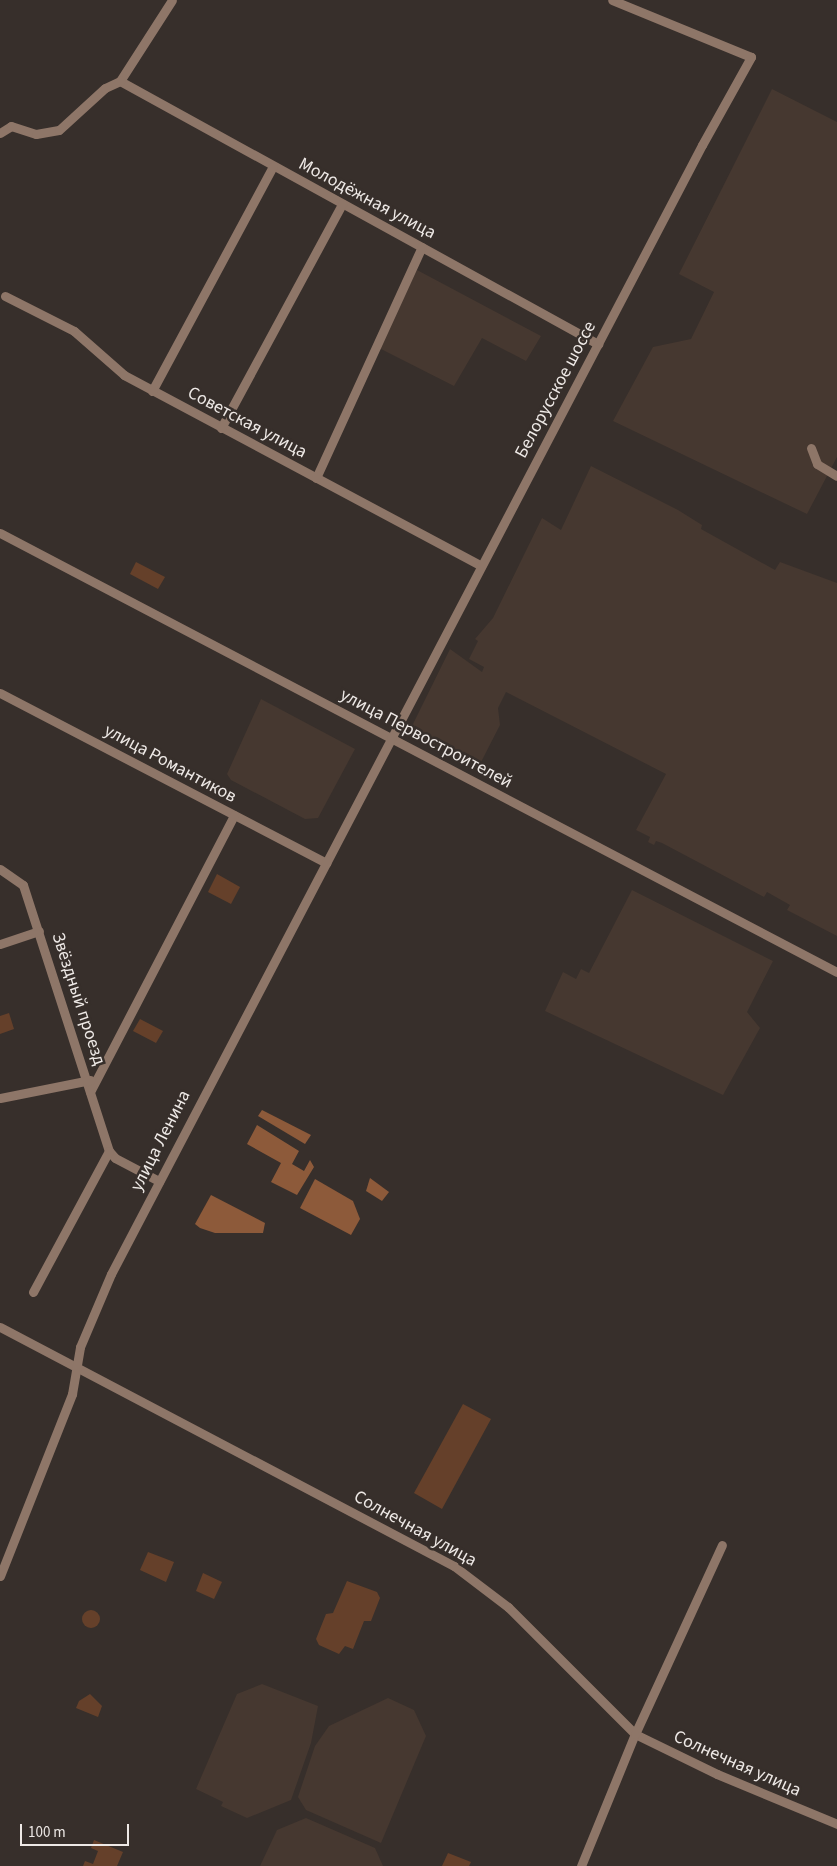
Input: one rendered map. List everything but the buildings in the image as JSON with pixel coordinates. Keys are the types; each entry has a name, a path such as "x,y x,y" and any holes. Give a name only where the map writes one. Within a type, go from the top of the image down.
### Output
{"street":[{"path":"0,133 11,126 36,134 59,130 105,88 120,81 172,0"},
{"name":"Белорусское шоссе","path":"391,738 751,57 612,0"},
{"name":"Молодёжная улица","path":"120,81 598,344"},
{"path":"152,391 273,166"},
{"path":"221,428 342,204"},
{"path":"316,478 422,247"},
{"name":"Советская улица","path":"6,296 74,331 116,370 152,391 481,566"},
{"path":"811,448 817,464 837,476"},
{"name":"улица Первостроителей","path":"0,533 837,972"},
{"name":"улица Романтиков","path":"0,693 326,863"},
{"name":"улица Ленина","path":"0,1576 72,1394 76,1369 95,1308 159,1181 391,738"},
{"path":"90,1092 234,815"},
{"name":"Звёздный проезд","path":"0,869 24,885 109,1151"},
{"path":"0,944 39,931"},
{"path":"0,1098 53,1090 86,1079 95,1082"},
{"path":"33,1292 109,1151 159,1181"},
{"name":"Солнечная улица","path":"0,1327 76,1369 460,1570 508,1607 635,1734 717,1774 837,1824"},
{"path":"581,1866 635,1734 722,1545"}],"shaded area":[{"path":"772,89 837,122 837,457 807,514 613,421 653,347 691,339 714,292 679,274"},
{"path":"417,270 541,336 526,361 482,338 454,386 379,348"},
{"path":"591,466 678,510 702,525 701,529 775,570 780,562 837,583 837,936 787,910 790,905 767,892 764,897 662,843 656,841 654,845 648,842 650,837 636,830 666,774 506,692 498,708 500,725 478,768 414,734 412,726 450,649 482,672 484,667 469,659 478,641 475,639 493,618 542,518 561,530"},
{"path":"136,562 165,577 158,589 130,574"},
{"path":"261,699 355,749 318,818 305,819 231,780 227,774"},
{"path":"217,874 240,887 231,904 208,892"},
{"path":"632,890 773,961 747,1012 760,1028 723,1095 545,1011 563,972 576,979 581,969 589,973"},
{"path":"9,1013 14,1029 0,1034 0,1016"},
{"path":"140,1019 163,1031 156,1043 133,1031"},
{"path":"262,1110 311,1135 305,1144 258,1116"},
{"path":"257,1125 299,1151 292,1164 304,1171 310,1160 314,1167 297,1195 271,1182 281,1163 247,1144"},
{"path":"370,1178 389,1192 382,1201 366,1191"},
{"path":"315,1179 353,1201 360,1219 351,1235 300,1208"},
{"path":"211,1195 265,1223 263,1233 215,1233 200,1228 195,1224"},
{"path":"463,1404 491,1419 442,1509 414,1493"},
{"path":"148,1552 174,1562 166,1582 140,1570"},
{"path":"203,1573 222,1582 214,1599 196,1591"},
{"path":"347,1581 377,1592 380,1598 371,1621 364,1621 353,1649 345,1646 339,1654 319,1645 316,1639 326,1614 333,1613"},
{"path":"87,1610 95,1610 100,1615 98,1626 87,1628 82,1623 82,1615"},
{"path":"262,1684 318,1706 311,1743 291,1800 247,1818 221,1806 223,1802 196,1789 237,1694"},
{"path":"90,1694 102,1706 98,1717 76,1708 79,1701"},
{"path":"388,1698 414,1710 426,1736 381,1843 306,1810 298,1797 315,1746 329,1726"},
{"path":"306,1818 375,1848 383,1866 260,1866 277,1830"},
{"path":"94,1840 123,1852 117,1866 83,1866 85,1861 93,1864 98,1851 91,1848"},
{"path":"448,1853 471,1862 469,1866 442,1866"}]}
